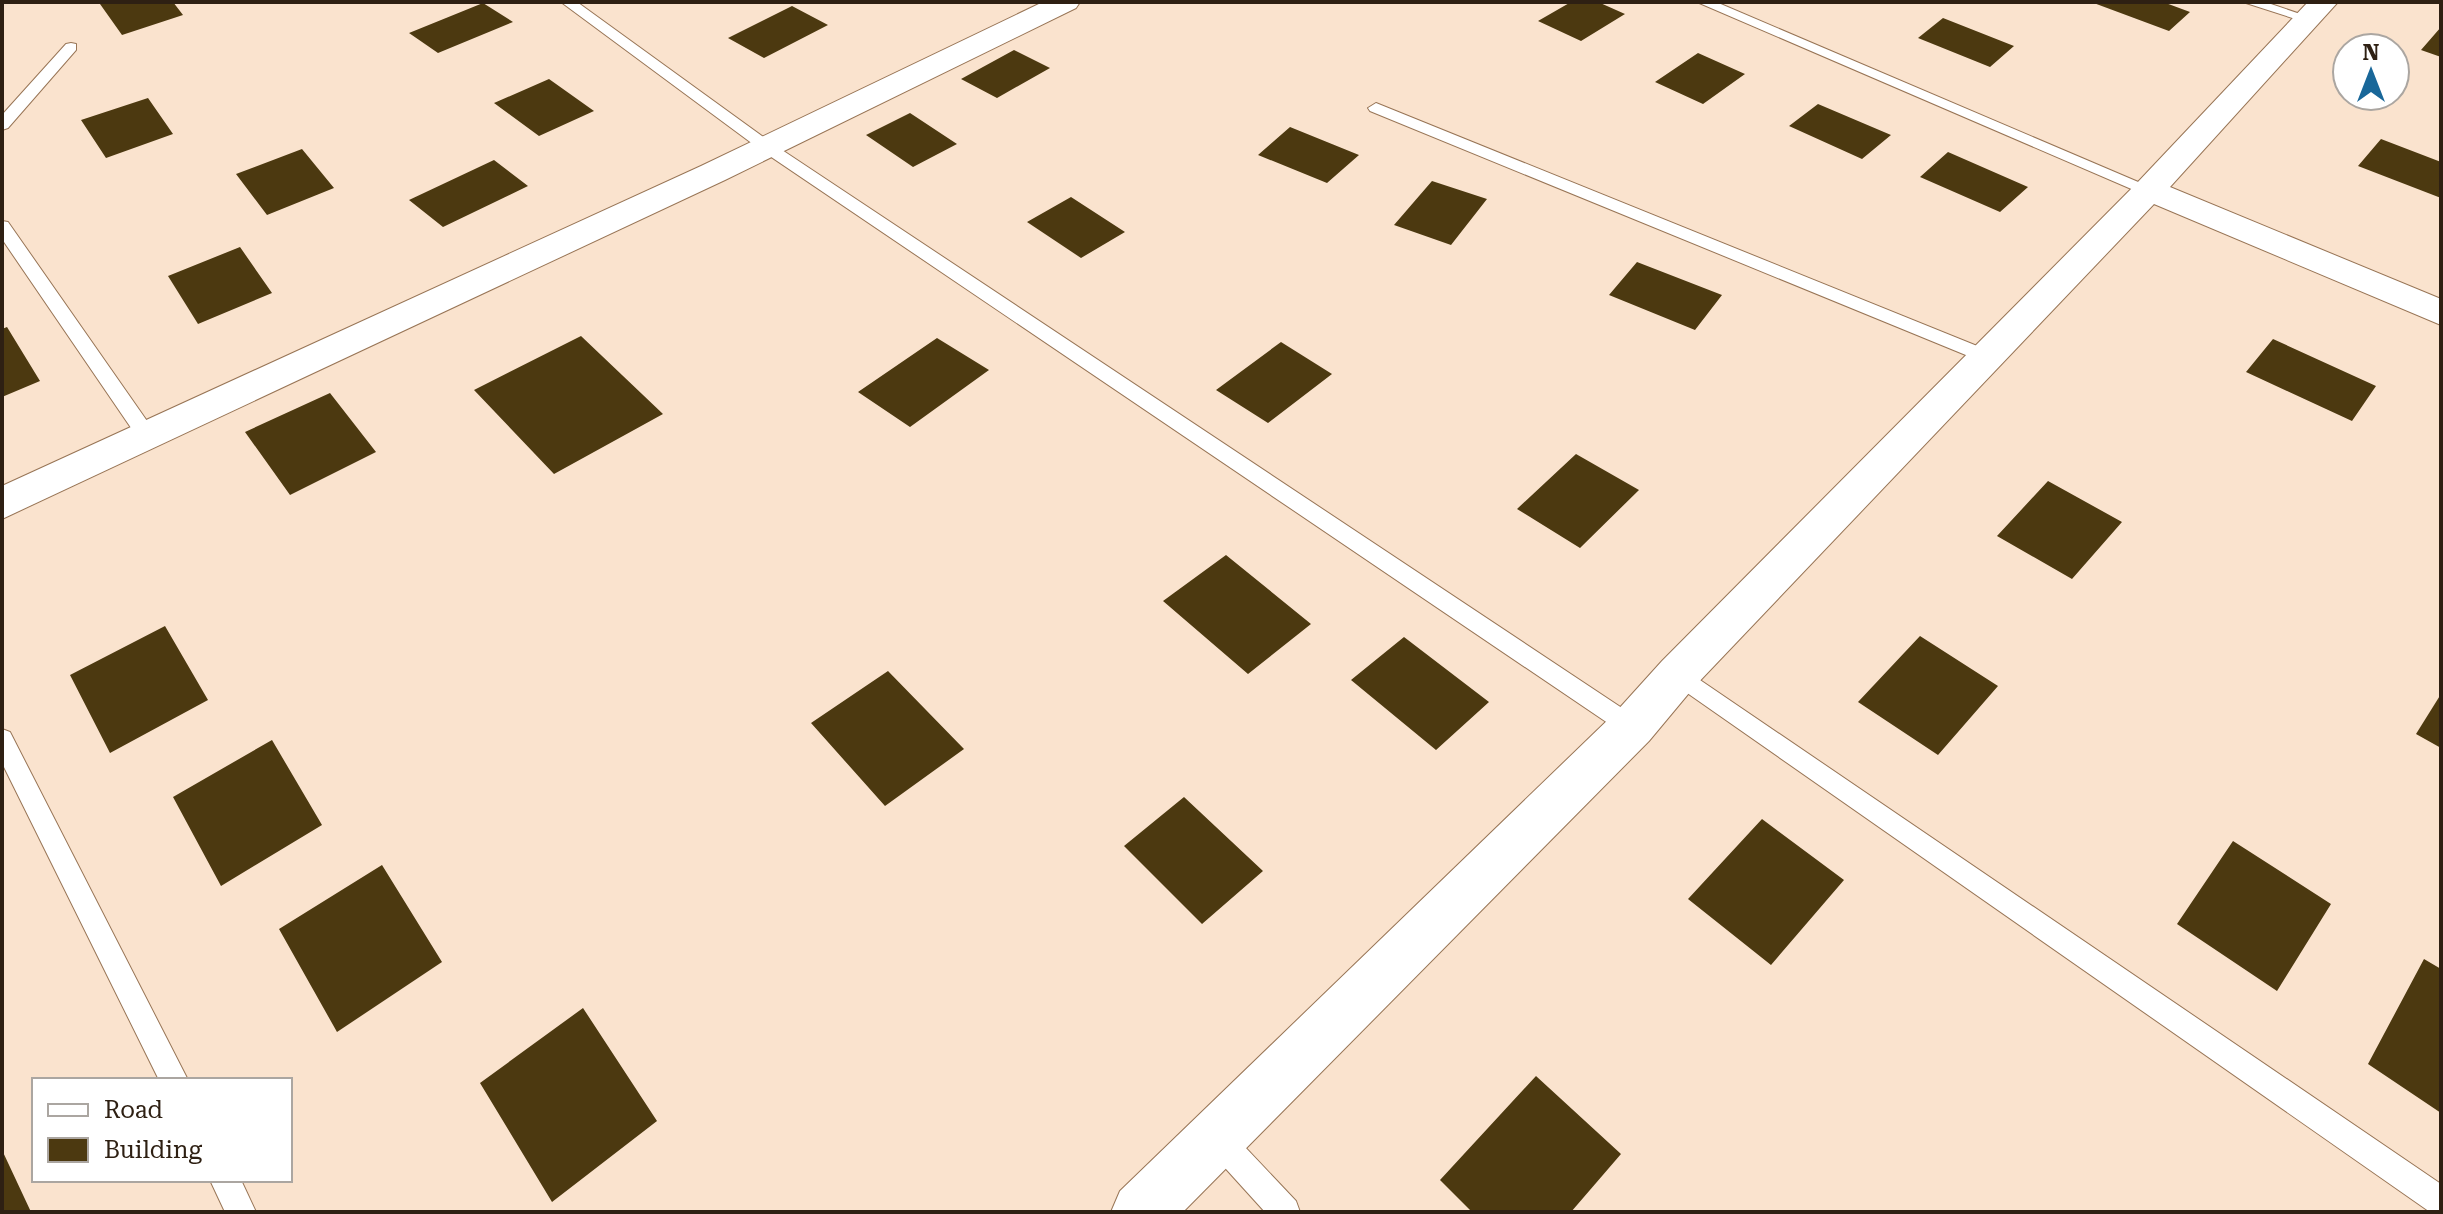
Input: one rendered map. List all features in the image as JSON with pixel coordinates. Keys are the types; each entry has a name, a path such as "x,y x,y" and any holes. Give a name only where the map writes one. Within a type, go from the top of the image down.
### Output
{"street":[{"path":"2,504 767,147 1066,2"},
{"path":"1141,1212 1632,727 1678,674 2149,190 2316,10"},
{"path":"2149,190 2441,313"}],"lane":[{"path":"568,2 767,147 1632,727"},
{"path":"1704,2 2149,190"},
{"path":"2250,2 2316,10"},
{"path":"2,125 71,47"},
{"path":"1376,108 1985,356"},
{"path":"2,226 147,436"},
{"path":"1678,674 2441,1202"},
{"path":"2,739 173,1078"},
{"path":"1216,1137 1285,1212"},
{"path":"226,1182 241,1212"}],"building":[{"path":"173,2 183,15 122,35 100,4"},
{"path":"1571,2 1598,2 1625,14 1581,41 1538,21"},
{"path":"2091,2 2163,2 2190,12 2169,31"},
{"path":"483,3 513,22 438,53 409,33"},
{"path":"792,6 828,25 764,58 728,38"},
{"path":"1943,18 2014,46 1990,67 1918,38"},
{"path":"2441,27 2441,57 2421,50"},
{"path":"1014,50 1050,68 997,98 961,79"},
{"path":"1698,53 1745,74 1703,104 1655,82"},
{"path":"549,79 594,111 539,136 494,103"},
{"path":"148,98 173,134 106,158 81,120"},
{"path":"1818,104 1891,135 1862,159 1789,126"},
{"path":"910,113 957,144 913,167 866,135"},
{"path":"1290,127 1359,155 1327,183 1258,155"},
{"path":"2381,139 2441,162 2441,198 2358,166"},
{"path":"302,149 334,188 267,215 236,174"},
{"path":"1948,152 2028,187 2000,212 1920,177"},
{"path":"494,160 528,186 443,227 409,200"},
{"path":"1432,181 1487,199 1451,245 1394,225"},
{"path":"1071,197 1125,232 1081,258 1027,222"},
{"path":"240,247 272,293 198,324 168,276"},
{"path":"1637,262 1722,295 1695,330 1609,295"},
{"path":"7,327 40,381 2,397 2,329"},
{"path":"581,336 663,414 554,474 474,390"},
{"path":"937,338 989,370 910,427 858,392"},
{"path":"2273,339 2376,386 2352,421 2246,372"},
{"path":"1281,342 1332,374 1268,423 1216,390"},
{"path":"330,393 376,452 290,495 245,432"},
{"path":"1576,454 1639,490 1580,548 1517,509"},
{"path":"2048,481 2122,522 2072,579 1997,536"},
{"path":"1226,555 1311,624 1248,674 1163,601"},
{"path":"165,626 208,700 110,753 70,675"},
{"path":"1920,636 1998,686 1938,755 1858,702"},
{"path":"1404,637 1489,702 1436,750 1351,680"},
{"path":"888,671 964,749 885,806 811,723"},
{"path":"2441,694 2441,748 2416,734"},
{"path":"272,740 322,825 221,886 173,797"},
{"path":"1184,797 1263,871 1202,924 1124,846"},
{"path":"1762,819 1844,880 1771,965 1688,899"},
{"path":"2233,841 2331,904 2277,991 2177,924"},
{"path":"382,865 442,962 337,1032 279,929"},
{"path":"2424,959 2441,969 2441,1113 2368,1064"},
{"path":"583,1008 657,1121 552,1202 480,1083"},
{"path":"1536,1076 1621,1154 1571,1212 1472,1212 1440,1180"},
{"path":"2,1150 31,1212 2,1212"}]}
